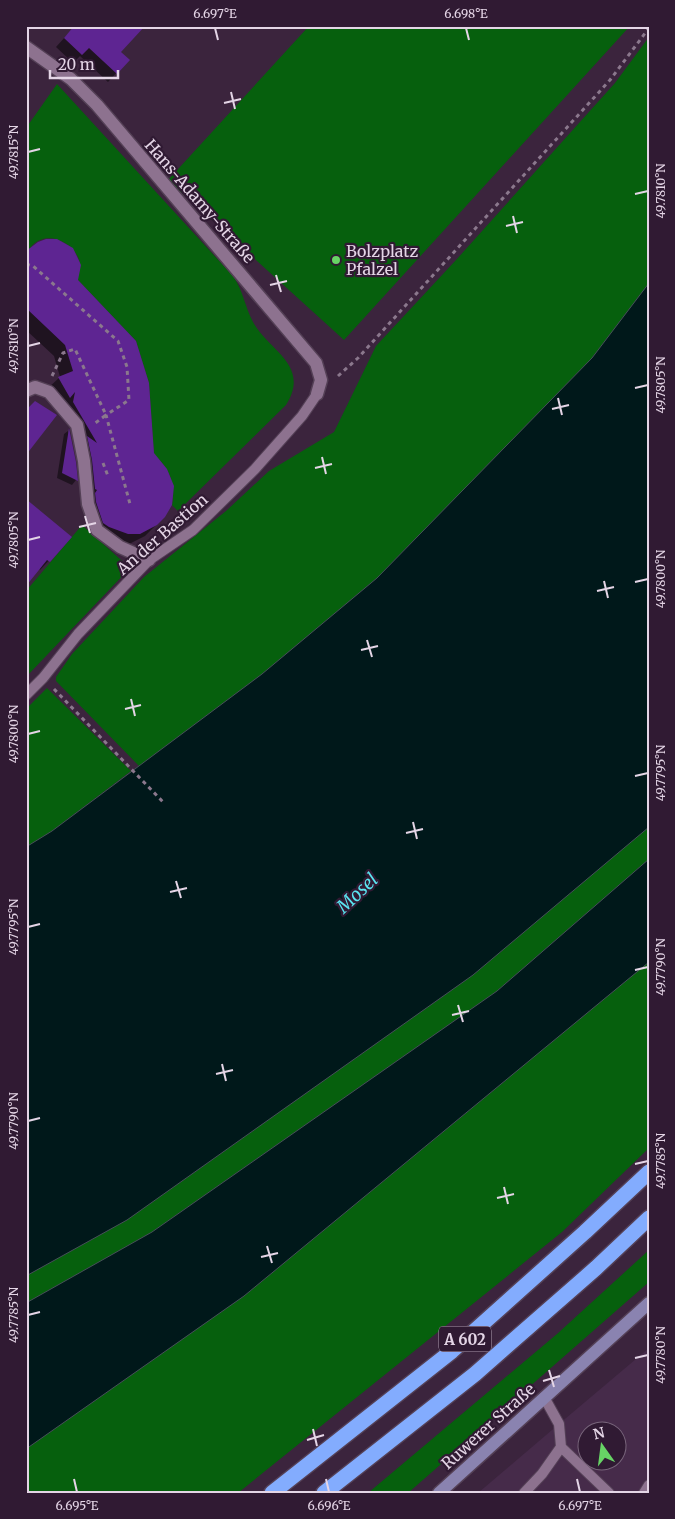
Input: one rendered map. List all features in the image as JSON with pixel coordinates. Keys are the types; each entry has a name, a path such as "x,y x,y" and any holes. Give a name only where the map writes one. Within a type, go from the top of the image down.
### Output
{"highway":[{"name":"A 602","path":"272,1493 452,1351 649,1172"},
{"name":"A 602","path":"324,1493 475,1374 596,1268 649,1218"}],"main road":[{"name":"Ruwerer Straße","path":"439,1493 649,1303"}],"street":[{"name":"Hans-Adamy-Straße","path":"26,48 71,79 97,105 316,363 321,380 317,394"},
{"path":"26,391 35,387 49,392 77,425 84,460 88,504 96,530 120,547 149,560"}],"lane":[{"name":"An der Bastion","path":"26,695 43,678 78,634 149,560 193,530 256,469 302,416 317,394"},
{"path":"524,1493 542,1474 561,1446 559,1424 544,1397"},
{"path":"561,1446 609,1493"},
{"path":"644,1493 649,1485"}],"path":[{"path":"317,394 358,358 470,236 610,80 649,28"},
{"path":"26,264 40,272 118,341 127,367 129,400 92,425"},
{"path":"49,392 52,376 63,353 75,349 106,415 130,504"},
{"path":"102,459 108,476"},
{"path":"43,678 165,804"}],"shaded area":[{"path":"649,1348 649,1493 478,1493"}],"green space":[{"name":"Bolzplatz Pfalzel","path":"309,26 630,26 344,340 168,180"},
{"path":"649,37 649,283 592,358 377,578 262,674 139,766 56,681 56,677 72,654 144,577 226,511 269,471 334,432 376,346 615,83"},
{"path":"57,84 233,276 253,322 285,359 294,379 292,391 286,405 178,511 172,505 173,491 168,471 154,455 149,383 136,341 77,279 80,270 78,256 67,244 52,238 37,241 31,247 26,258 26,128"},
{"path":"82,525 130,568 26,677 26,591"},
{"path":"47,688 131,771 52,831 26,847 26,709"},
{"path":"649,827 649,859 497,991 152,1232 26,1303 26,1276 127,1220 473,975"},
{"path":"649,962 649,1148 562,1232 238,1493 26,1493 26,1449 244,1296"},
{"path":"649,1250 649,1282 408,1493 368,1493 557,1334"}],"water":[{"name":"Mosel","path":"649,283 649,827 473,975 127,1220 26,1276 26,847 52,831 262,674 377,578 592,358"},
{"path":"649,859 649,962 244,1296 26,1449 26,1303 152,1232 497,991"}],"building":[{"path":"74,26 145,26 121,52 130,60 117,74 89,48 82,55 64,38"},
{"path":"46,239 57,239 73,248 81,265 78,280 136,341 149,383 154,453 167,469 174,486 172,505 165,517 157,525 140,534 128,534 103,523 96,502 95,493 97,490 95,489 87,436 97,443 73,402 75,392 70,398 58,377 73,371 65,345 26,308 26,251 38,242"},
{"path":"35,401 57,415 26,455 26,410"},
{"path":"69,428 76,462 78,481 62,473"},
{"path":"26,499 72,537 50,562 47,560 26,586"}],"place":[{"name":"Bolzplatz Pfalzel","path":"336,260"}]}
